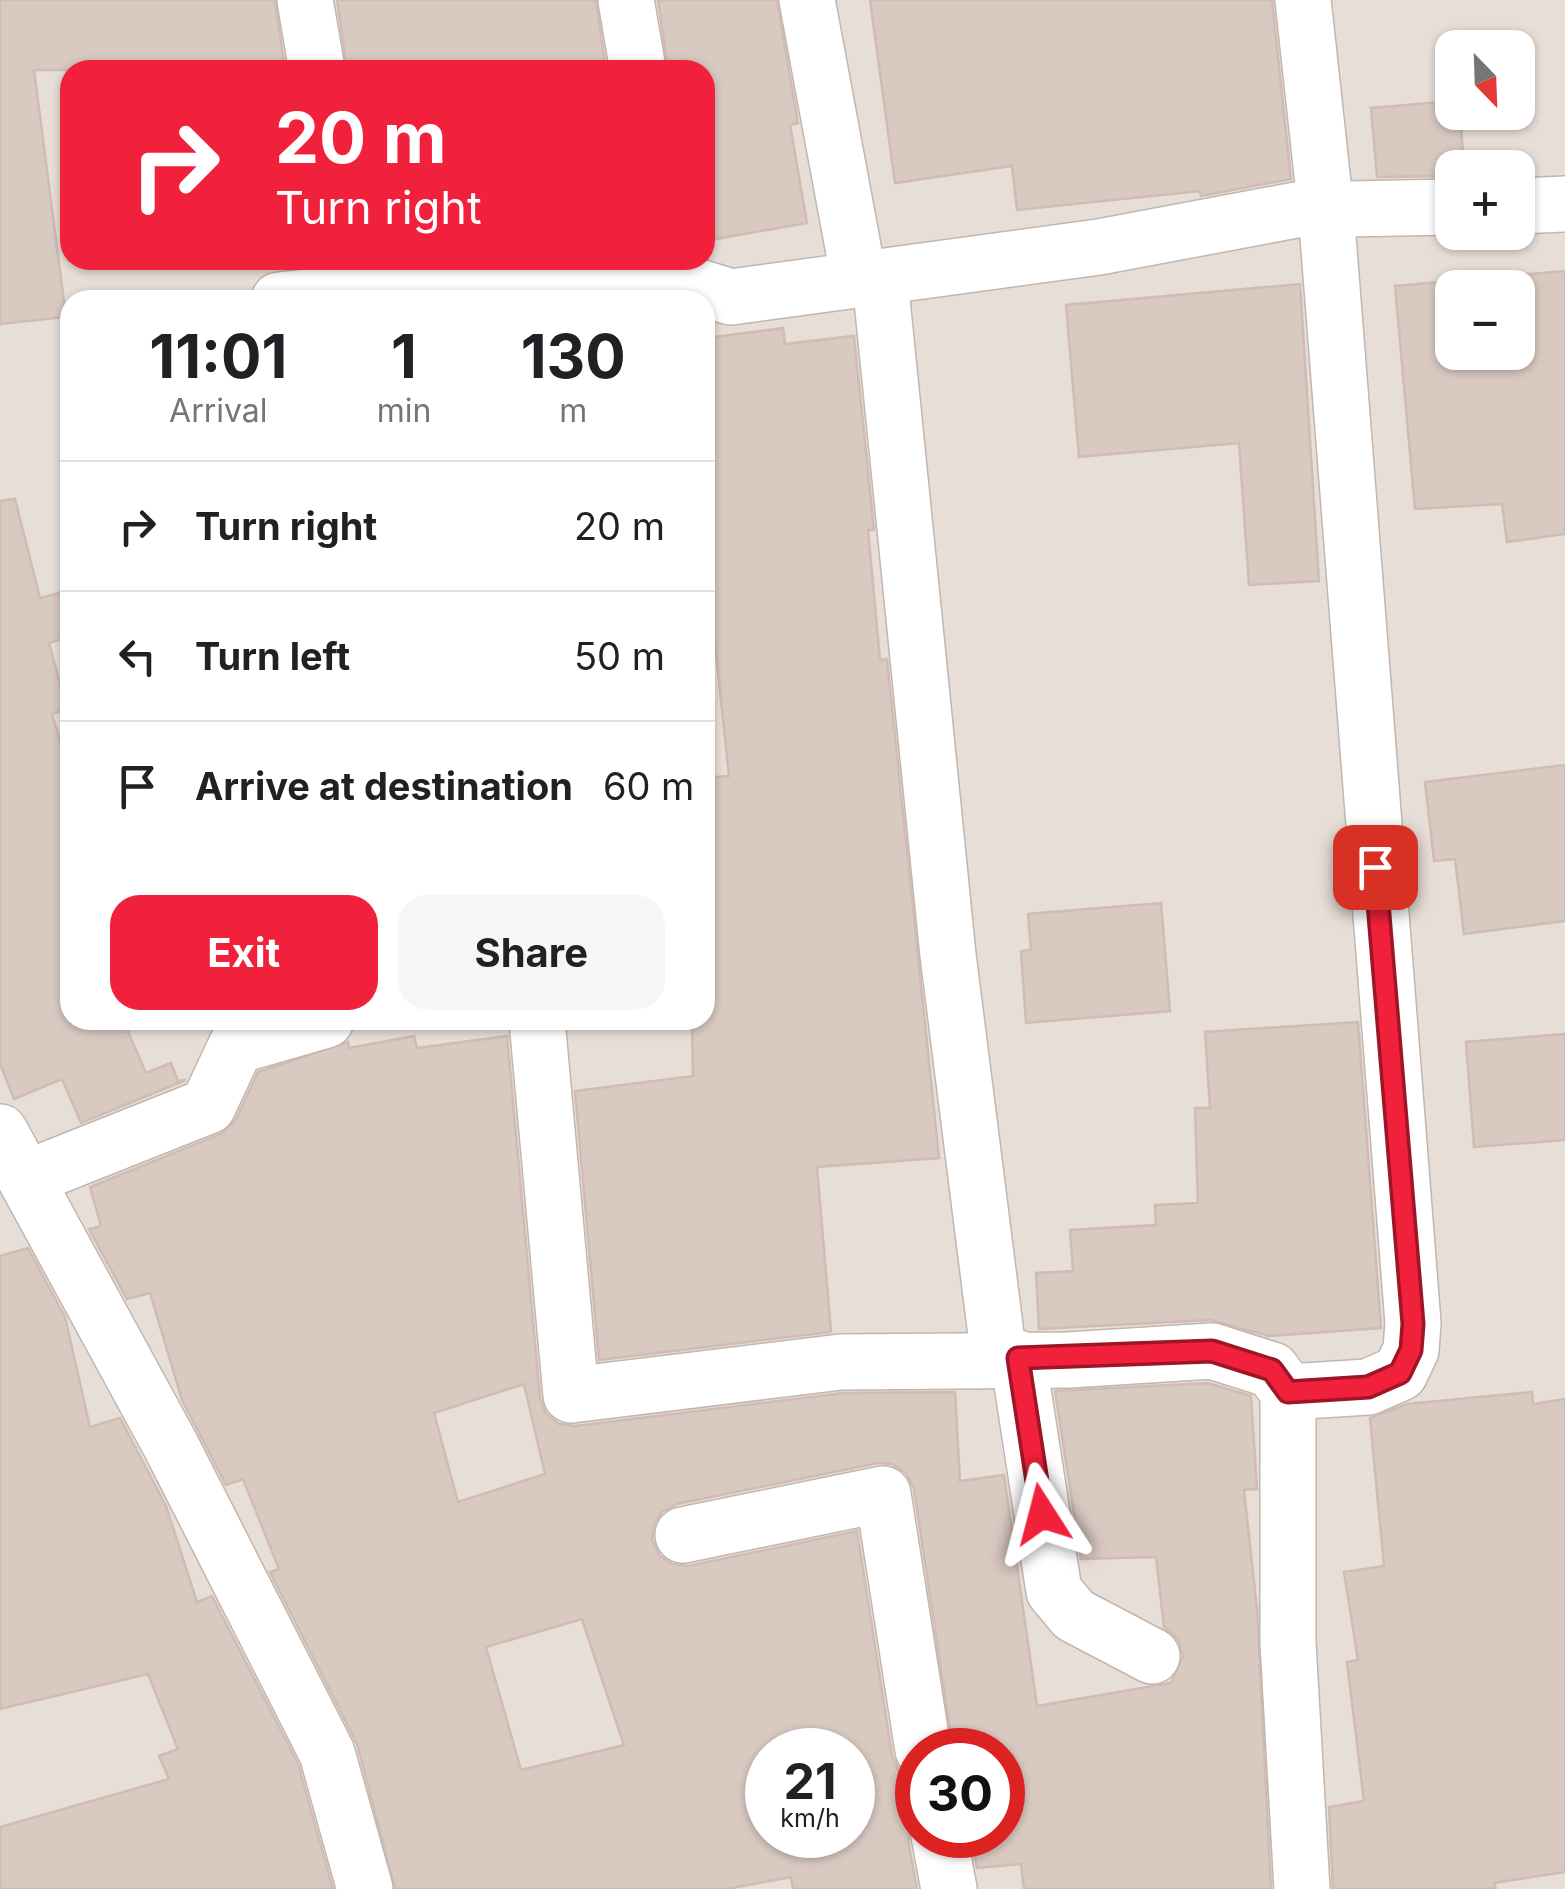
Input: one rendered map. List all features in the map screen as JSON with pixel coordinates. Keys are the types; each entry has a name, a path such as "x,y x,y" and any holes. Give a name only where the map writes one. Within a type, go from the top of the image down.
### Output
{"street":[{"path":"306,0 315,60"},
{"path":"626,0 636,60"},
{"path":"806,0 869,279 948,955 1008,1358 1054,1591 1074,1614 1152,1656"},
{"path":"1288,1392 1368,1387 1400,1373 1411,1350 1413,1324 1326,210 1303,0"},
{"path":"1535,205 1565,204"},
{"path":"715,291 731,298 869,279 1099,247 1296,210 1435,207"},
{"path":"355,290 651,270"},
{"path":"670,270 714,290"},
{"path":"28,1178 208,1106 236,1046 291,1030"},
{"path":"538,1030 571,1395 842,1362 1212,1351 1272,1370 1288,1392 1288,1643 1302,1889"},
{"path":"0,1132 28,1178 327,1753 365,1889"},
{"path":"684,1535 882,1494 919,1728"},
{"path":"943,1858 949,1889"}],"shaded area":[{"path":"0,0 1565,0 1565,1889 0,1889"}],"building":[{"path":"0,0 275,0 284,60 60,60 60,70 34,70 63,290 60,318 0,324"},
{"path":"337,0 596,0 605,60 346,60"},
{"path":"658,0 777,0 798,123 790,125 807,223 715,239 715,60 667,60"},
{"path":"870,0 1272,0 1291,179 1201,196 1200,191 1017,210 1012,166 895,183"},
{"path":"1435,102 1435,130 1461,130 1463,150 1435,150 1435,176 1377,177 1371,108"},
{"path":"1565,271 1565,534 1507,542 1502,504 1415,509 1395,286 1435,282 1435,370 1535,370 1535,274"},
{"path":"1300,284 1319,581 1249,585 1239,443 1079,457 1066,305"},
{"path":"783,328 785,344 854,336 874,530 868,530 880,660 887,659 939,1158 817,1167 831,1332 599,1360 575,1091 693,1076 692,1030 715,1030 715,777 729,776 715,643 715,337"},
{"path":"15,499 40,598 60,593 60,640 49,643 60,683 60,711 52,714 60,740 60,1030 127,1030 146,1073 171,1063 178,1081 186,1080 81,1123 62,1079 14,1099 0,1064 0,501"},
{"path":"1565,765 1565,921 1464,934 1455,859 1434,861 1425,782"},
{"path":"1161,903 1170,1011 1026,1023 1021,951 1031,950 1028,914"},
{"path":"1358,1022 1381,1328 1269,1336 1210,1320 1039,1329 1036,1273 1073,1271 1070,1230 1156,1225 1155,1205 1198,1203 1195,1108 1210,1108 1205,1032"},
{"path":"1565,1034 1565,1140 1474,1147 1466,1042"},
{"path":"414,1036 417,1048 507,1036 540,1398 546,1414 559,1424 575,1426 843,1393 955,1392 960,1481 1004,1475 1037,1706 1171,1683 1183,1656 1178,1639 1164,1627 1156,1557 1081,1559 1055,1391 1208,1383 1251,1396 1257,1489 1244,1490 1257,1609 1271,1889 1024,1889 1021,1864 977,1868 975,1858 1025,1858 1025,1728 950,1728 914,1489 906,1473 892,1464 878,1463 677,1504 662,1512 654,1524 652,1540 660,1556 672,1564 688,1566 857,1531 895,1762 895,1858 911,1858 917,1889 793,1889 791,1877 727,1889 395,1889 357,1744 270,1572 279,1569 243,1479 226,1485 182,1400 150,1293 127,1299 89,1229 101,1226 90,1187 221,1134 236,1119 258,1072 348,1042 349,1048","holes":["524,1384 545,1474 458,1502 434,1413","582,1619 624,1745 521,1770 486,1647"]},
{"path":"28,1248 65,1317 90,1427 120,1418 166,1506 197,1602 212,1596 298,1764 333,1889 0,1889 0,1827 169,1779 159,1756 178,1749 148,1674 0,1709 0,1256"},
{"path":"1532,1392 1533,1404 1565,1399 1565,1872 1494,1883 1496,1889 1333,1889 1329,1807 1364,1801 1347,1662 1358,1660 1344,1572 1384,1566 1370,1418 1407,1404"}],"route":[{"path":"1042,1514 1018,1358 1068,1360 1212,1351 1272,1370 1288,1392 1368,1387 1400,1373 1411,1350 1413,1324 1375,867"}]}
